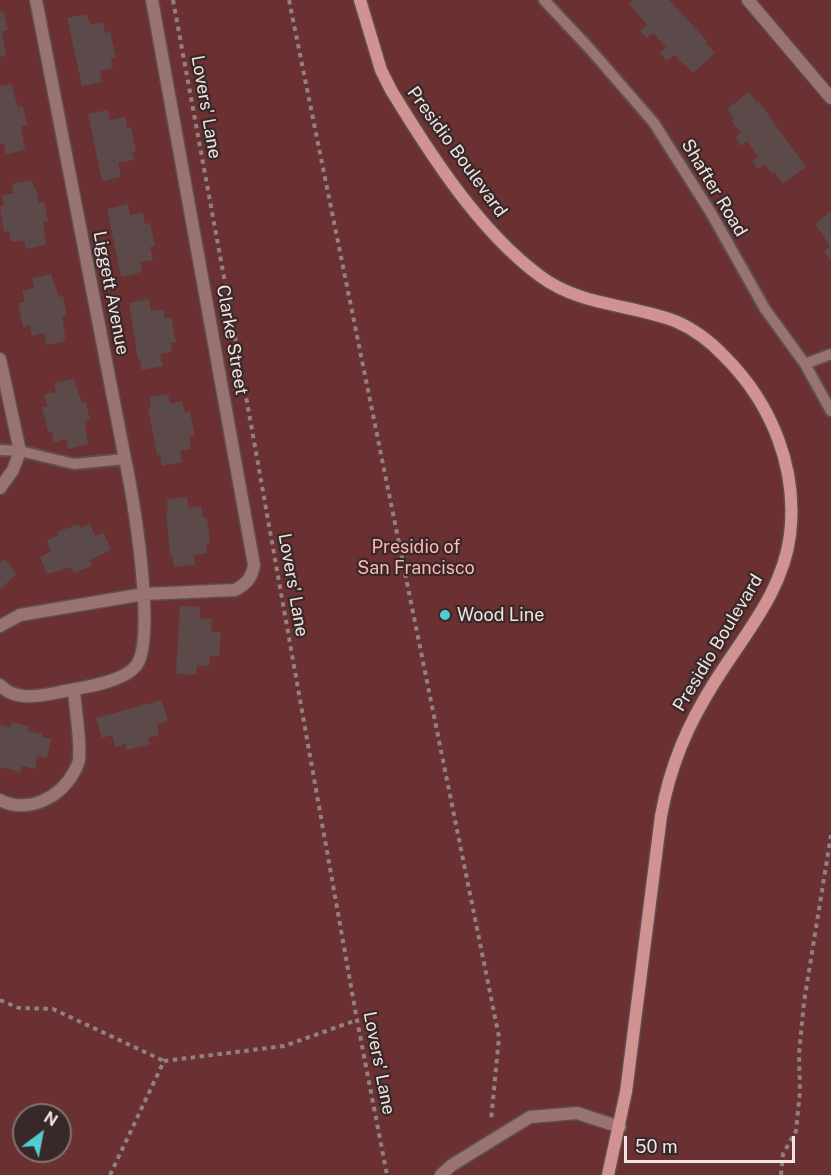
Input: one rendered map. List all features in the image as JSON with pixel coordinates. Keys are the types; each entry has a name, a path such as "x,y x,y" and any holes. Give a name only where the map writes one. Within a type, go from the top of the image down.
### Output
{"street":[{"name":"Liggett Avenue","path":"0,685 14,694 31,697 121,678 137,664 145,642 144,594 132,490 124,459 36,0"},
{"name":"Clarke Street","path":"144,594 235,590 244,585 252,574 254,565 152,0"},
{"name":"Presidio Boulevard","path":"360,0 378,62 391,90 455,186 485,225 522,261 560,289 604,304 653,314 677,322 698,333 715,346 749,384 765,407 777,433 785,459 790,485 790,537 776,584 764,608 698,708 675,757 667,785 661,816 632,1055 620,1127 608,1175"},
{"path":"748,0 831,98"},
{"path":"0,358 20,451 13,470 0,488"},
{"path":"0,626 20,615 144,594"},
{"path":"0,800 8,804 33,804 54,796 70,780 80,761 74,689"},
{"path":"441,1175 452,1165 530,1117 577,1113 620,1127"}],"lane":[{"name":"Shafter Road","path":"544,0 654,123 711,213 765,309 805,364 831,411"},
{"path":"805,364 831,354"},
{"path":"0,450 20,451 74,464 124,459"}],"path":[{"name":"Lovers' Lane","path":"173,0 387,1175"},
{"path":"289,0 499,1037 489,1142"},
{"path":"781,1175 783,1154 796,1131 804,1002 831,835"},
{"path":"0,1000 18,1008 53,1009 164,1060 284,1046 357,1020"},
{"path":"110,1175 164,1060"}],"green space":[{"name":"Presidio of San Francisco","path":"0,0 831,0 831,1175 0,1175"}],"building":[{"path":"633,0 669,0 707,41 705,43 715,53 693,73 674,55 667,61 660,53 666,47 653,33 647,38 640,31 647,25 629,4"},
{"path":"0,11 3,11 8,30 2,32 6,55 0,57"},
{"path":"87,14 90,25 103,22 105,33 110,32 116,57 111,58 113,68 100,71 102,82 82,86 67,18"},
{"path":"11,84 18,107 23,106 27,125 21,126 25,150 6,154 4,143 0,144 0,86"},
{"path":"749,92 757,103 759,102 806,167 783,184 765,164 758,169 752,161 758,156 747,141 741,146 735,138 741,133 731,121 734,119 727,109"},
{"path":"108,110 110,120 125,117 127,128 131,127 136,151 132,152 134,160 118,163 121,177 102,181 88,114"},
{"path":"32,180 39,203 44,202 48,221 43,222 46,245 26,249 24,240 11,242 9,231 4,232 0,207 4,206 2,196 14,193 12,184"},
{"path":"128,204 130,215 143,212 145,224 150,223 155,246 150,247 153,260 140,262 142,272 121,277 107,209"},
{"path":"831,211 831,261 824,251 830,246 815,224"},
{"path":"51,274 59,297 63,296 67,315 62,316 66,341 46,345 44,333 32,336 30,325 23,327 18,303 25,302 22,291 34,288 32,278"},
{"path":"149,299 151,311 163,309 165,318 171,317 176,342 170,343 172,352 160,354 163,366 142,370 140,359 138,359 129,303"},
{"path":"74,379 82,403 86,402 90,420 85,421 88,444 68,449 66,439 54,442 52,431 48,432 42,407 47,407 44,394 56,392 54,383"},
{"path":"168,394 170,404 182,401 185,413 190,412 195,436 189,437 191,449 180,451 182,462 162,466 160,455 157,455 148,408 151,407 149,397"},
{"path":"187,497 189,508 201,506 203,518 207,518 210,543 206,543 207,553 194,555 195,565 174,567 173,556 170,556 167,499"},
{"path":"79,524 80,528 90,524 95,536 104,533 111,550 90,560 92,566 74,573 72,567 47,574 40,557 51,552 47,540 58,536 57,532"},
{"path":"5,559 17,574 0,589 0,563"},
{"path":"180,605 200,607 200,618 212,619 211,632 221,632 219,656 210,656 209,666 197,665 196,675 176,674"},
{"path":"162,700 168,721 157,724 159,735 148,738 150,744 127,750 125,744 115,747 112,735 102,738 96,718"},
{"path":"11,722 29,726 28,731 51,739 47,758 37,756 35,769 22,766 20,772 0,767 0,725 10,727"}],"place":[{"name":"Wood Line","path":"445,615"}]}
